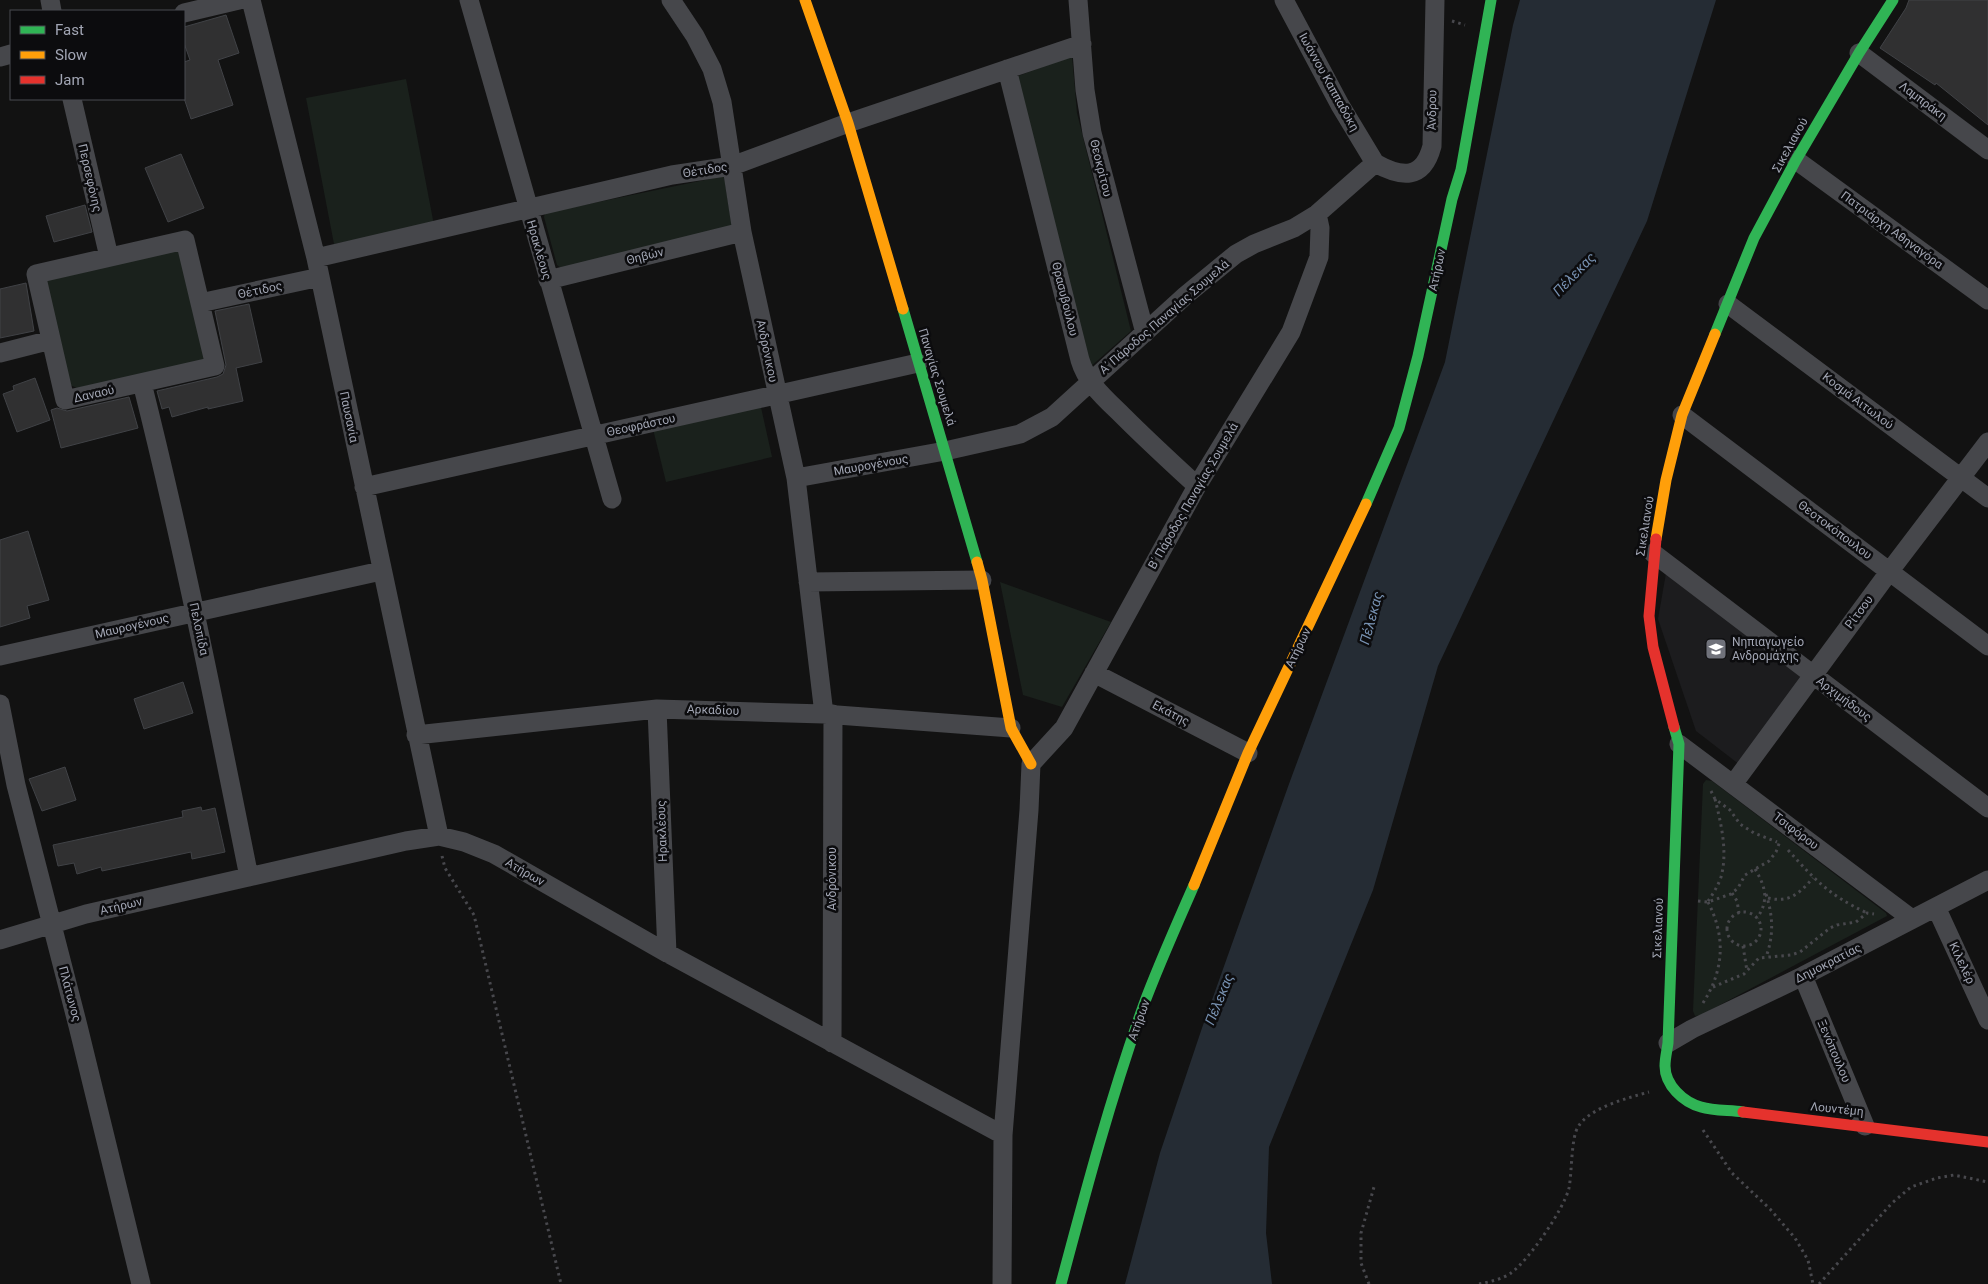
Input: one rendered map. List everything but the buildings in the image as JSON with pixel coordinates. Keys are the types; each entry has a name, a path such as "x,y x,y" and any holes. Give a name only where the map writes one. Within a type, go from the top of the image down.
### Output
{"street":[{"path":"185,13 239,0"},
{"name":"Παυσανία","path":"252,0 316,258 381,571 439,836"},
{"name":"Ηρακλέους","path":"469,0 592,435 612,499"},
{"name":"Ανδρόνικου","path":"671,0 695,36 712,69 722,102 742,232 796,478 808,582 829,714 832,1043"},
{"name":"Παναγίας Σουμελά","path":"806,0 848,123 982,580 1011,728 1031,764"},
{"name":"Θεοκρίτου","path":"1078,0 1085,90 1097,158 1146,333"},
{"name":"Ιωάννου Καππαδόκη","path":"1284,0 1340,105 1375,163"},
{"name":"Ατήρων","path":"1061,1284 1120,1072 1145,1002 1248,753 1356,526 1399,428 1418,356 1452,199 1461,170 1491,0"},
{"name":"Σικελιανού","path":"1684,1100 1672,1086 1665,1068 1668,1043 1679,744 1653,647 1650,624 1653,553 1666,480 1682,414 1754,238 1796,160 1859,53 1893,0"},
{"name":"Άνδρου","path":"1375,163 1394,172 1406,175 1416,171 1429,157 1432,146 1434,8"},
{"name":"Θέτιδος","path":"316,258 672,175 732,166 848,123 1082,44"},
{"name":"Λαμπράκη","path":"1859,53 1988,150"},
{"name":"Θρασυβούλου","path":"1007,70 1080,360 1090,382 1152,445 1197,486"},
{"name":"Περσεφόνης","path":"72,100 109,257"},
{"name":"Πατριάρχη Αθηναγόρα","path":"1796,160 1988,300"},
{"name":"Α΄ Πάροδος Παναγίας Σουμελά","path":"945,451 1020,434 1052,417 1186,295 1236,254 1254,244 1294,228 1317,214 1375,163"},
{"name":"Β΄ Πάροδος Παναγίας Σουμελά","path":"1031,764 1064,728 1197,486 1291,332 1318,257 1320,228 1317,214"},
{"name":"Θηβών","path":"548,280 742,232"},
{"name":"Δαναού","path":"185,240 200,303 214,366 65,400 36,274 185,240"},
{"name":"Θέτιδος","path":"200,303 320,277"},
{"name":"Κοσμά Αιτωλού","path":"1728,304 1988,498"},
{"path":"0,353 51,340"},
{"name":"Θεοφράστου","path":"364,487 918,363"},
{"name":"Πελοπίδα","path":"142,383 166,478 249,877"},
{"name":"Θεοτοκόπουλου","path":"1682,414 1988,646"},
{"name":"Ρίτσου","path":"1734,784 1812,675 1988,442"},
{"name":"Μαυρογένους","path":"796,478 945,451"},
{"name":"Αρχιμήδους","path":"1653,553 1988,808"},
{"name":"Μαυρογένους","path":"0,656 381,571"},
{"path":"808,582 982,580"},
{"name":"Εκάτης","path":"1094,673 1248,753"},
{"name":"Πλάτωνος","path":"0,704 16,785 78,1026 141,1284"},
{"name":"Ηρακλέους","path":"657,709 667,953"},
{"name":"Αρκαδίου","path":"416,735 657,709 829,714 1011,728"},
{"name":"Τσιφόρου","path":"1679,744 1912,919"},
{"path":"1002,1284 1003,1135 1031,764"},
{"name":"Ατήρων","path":"0,940 86,914 406,841 439,836 464,842 494,854 667,953 1003,1135"},
{"name":"Δημοκρατίας","path":"1668,1043 1988,880"},
{"name":"Κιλελέρ","path":"1936,907 1988,1020"},
{"name":"Ξενόπουλου","path":"1802,976 1865,1126"},
{"name":"Λουντέμη","path":"1684,1100 1701,1107 1988,1142"}],"path":[{"path":"1434,8 1485,31"},
{"path":"1708,902 1721,877 1723,862 1721,826 1715,799 1709,786"},
{"path":"1715,799 1730,810 1740,824 1754,833 1779,842 1813,878 1842,900 1867,913 1880,915"},
{"path":"439,836 445,868 474,915 561,1284"},
{"path":"1698,901 1708,902 1732,893 1738,888 1745,875 1769,861 1776,852 1779,842"},
{"path":"1755,869 1762,880 1772,925 1772,936 1766,957"},
{"path":"1767,898 1781,901 1789,899 1806,887 1813,878"},
{"path":"1732,893 1737,901 1738,913"},
{"path":"1757,918 1764,906 1766,894"},
{"path":"1708,902 1718,926 1720,941 1718,970 1713,987 1747,971 1759,958 1784,956 1800,952 1830,928 1836,925 1856,922 1867,913"},
{"path":"1750,913 1757,918 1760,926 1759,937 1751,944 1743,946 1735,944 1729,937 1727,924 1734,915 1750,913"},
{"path":"1720,941 1729,937"},
{"path":"1743,946 1747,971"},
{"path":"1479,1284 1510,1274 1532,1254 1564,1202 1569,1189 1577,1128 1585,1119 1600,1109 1628,1098 1672,1086"},
{"path":"1684,1100 1732,1173 1770,1209 1795,1238 1808,1260 1813,1284"},
{"path":"1819,1284 1892,1203 1911,1187 1937,1178 1954,1175 1988,1182"},
{"path":"1369,1284 1361,1263 1361,1233 1374,1187"}],"shaded area":[{"path":"1072,56 1077,113 1131,331 1089,368 1015,77"},
{"path":"406,79 434,225 334,244 306,98"},
{"path":"724,176 732,227 561,268 557,265 544,217 545,213"},
{"path":"175,248 182,253 206,358 200,364 77,388 68,384 44,286 50,276"},
{"path":"760,403 772,457 666,482 653,429"},
{"name":"Νηπιαγωγείο Ανδρομάχης","path":"1666,573 1804,678 1740,765 1696,731 1658,619"},
{"path":"1000,582 1111,622 1062,707 1023,695"},
{"path":"1706,780 1712,781 1886,913 1887,916 1701,1015 1695,1016 1693,1011 1703,784"}],"water":[{"name":"Πέλεκας","path":"1520,0 1716,0 1647,221 1438,666 1373,890 1269,1147 1266,1233 1272,1284 1125,1284 1160,1153 1202,1028 1289,784 1445,362 1513,25"}],"traffic: fast":[{"path":"1366,504 1399,428 1418,356 1452,199 1461,170 1491,0"},
{"path":"1715,334 1754,238 1796,160 1859,53 1893,0"},
{"path":"903,309 977,562"},
{"path":"1674,727 1679,744 1666,1073 1676,1092 1694,1105 1711,1109 1743,1112"},
{"path":"1061,1284 1100,1143 1132,1039 1156,974 1194,885"}],"traffic: slow":[{"path":"805,0 848,123 903,309"},
{"path":"1656,539 1666,480 1682,415 1715,334"},
{"path":"1194,885 1248,753 1366,504"},
{"path":"977,562 1011,728 1031,764"}],"traffic: jam":[{"path":"1656,539 1649,616 1653,647 1674,727"},
{"path":"1743,1112 1988,1142"}],"place":[{"name":"Νηπιαγωγείο Ανδρομάχης","path":"1716,649"}]}
